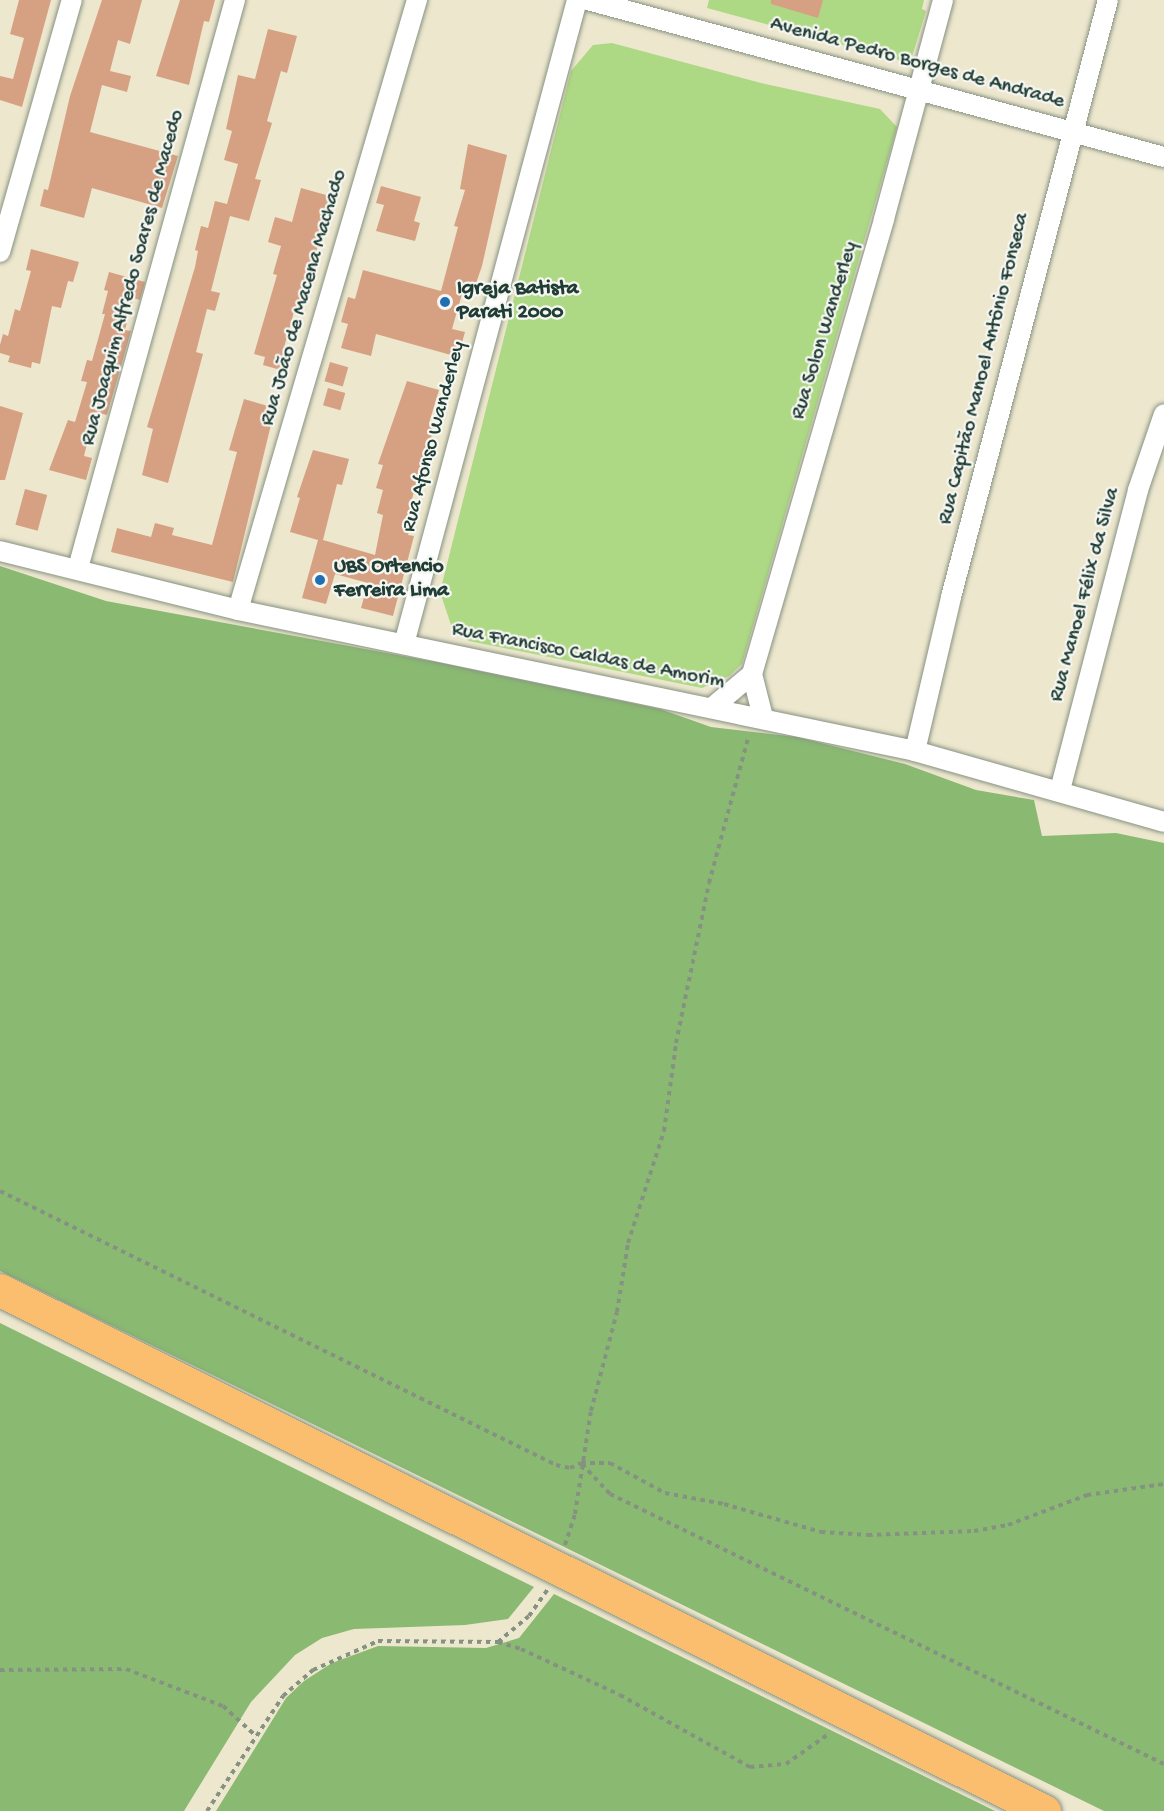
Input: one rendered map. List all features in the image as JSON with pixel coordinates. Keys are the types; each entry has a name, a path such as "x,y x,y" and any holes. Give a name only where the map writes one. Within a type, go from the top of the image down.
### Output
{"highway":[{"path":"0,1290 561,1572 1044,1811"}],"street":[{"path":"0,252 72,0"},
{"name":"Rua Joaquim Alfredo Soares de Macedo","path":"78,568 235,0"},
{"name":"Rua João de Macena Machado","path":"238,610 417,0"},
{"name":"Rua Afonso Wanderley","path":"404,644 577,0"},
{"name":"Avenida Pedro Borges de Andrade","path":"588,0 1164,157"},
{"name":"Rua Solon Wanderley","path":"752,674 920,90 943,0"},
{"name":"Rua Capitão Manoel Antônio Fonseca","path":"915,751 1071,131 1108,0"},
{"name":"Rua Manoel Félix da Silva","path":"1060,790 1138,490 1164,414"},
{"name":"Rua Francisco Caldas de Amorim","path":"0,551 78,568 238,610 713,706 915,751 1060,790 1164,822"},
{"path":"713,706 752,674 760,716"}],"path":[{"path":"498,1642 529,1616 561,1572 575,1514 581,1463 617,1312 628,1243 664,1131 676,1043 709,883 760,716"},
{"path":"0,1191 556,1465 570,1468 581,1463 610,1463 665,1493 724,1504 821,1532 868,1535 975,1531 1008,1525 1087,1495 1164,1484"},
{"path":"581,1463 610,1494 1164,1764"},
{"path":"207,1811 283,1696 301,1678 363,1644 378,1641 498,1642 521,1649 620,1695 750,1767 786,1764 852,1717"},
{"path":"0,1670 126,1669 224,1706 256,1736"}],"green space":[{"path":"709,0 924,0 922,9 926,11 910,63 707,8"},
{"path":"612,43 761,83 880,109 897,127 742,664 729,676 702,688 469,641 452,628 440,592 571,71 593,45"},
{"path":"0,566 106,601 441,663 660,709 711,727 797,737 905,764 976,790 1034,800 1042,836 1116,833 1164,843 1164,1811 1104,1811 0,1271"},
{"path":"0,1323 534,1587 508,1619 465,1625 354,1629 322,1638 295,1655 251,1702 184,1811 0,1811"},
{"path":"554,1594 995,1811 216,1811 286,1698 304,1681 332,1663 378,1646 486,1648 519,1638"}],"building":[{"path":"19,0 51,0 22,107 0,100 0,76 13,79 24,38 10,34"},
{"path":"102,0 142,0 130,44 118,40 110,71 131,76 127,92 102,85 90,132 178,156 162,208 92,188 84,218 40,206 44,189 48,190 70,96"},
{"path":"180,0 215,0 209,22 204,21 189,85 156,76"},
{"path":"771,0 823,0 818,18 771,4"},
{"path":"268,29 297,36 287,73 281,71 267,121 272,123 255,179 261,180 249,221 230,216 211,291 220,293 215,311 207,309 196,352 203,354 168,483 142,475 153,429 147,427 195,267 198,251 195,250 201,226 208,228 215,201 227,204 238,164 224,160 232,131 226,129 238,75 255,79"},
{"path":"468,144 507,155 482,266 474,289 464,287 452,329 465,332 458,357 376,334 371,356 341,348 348,324 341,322 348,297 355,299 363,270 441,291 458,227 454,226 465,190 460,189"},
{"path":"381,186 421,197 414,221 420,223 415,241 376,231 384,205 376,203"},
{"path":"301,188 337,198 331,219 326,217 313,263 318,264 312,285 305,283 297,313 294,312 283,351 290,353 284,371 263,365 265,357 254,354 277,275 273,274 281,246 268,242 275,217 292,222"},
{"path":"31,249 79,262 73,282 68,281 61,308 52,306 40,364 32,362 31,368 8,362 10,356 0,353 0,345 3,334 8,336 15,309 20,311 31,271 26,270"},
{"path":"109,272 145,282 140,300 133,298 125,330 131,331 107,415 95,412 84,456 92,458 86,480 49,470 68,420 75,422 87,382 81,381 87,360 92,361 105,314 102,314 108,291 104,290"},
{"path":"330,362 348,367 343,386 324,381"},
{"path":"407,381 439,390 429,423 435,425 410,505 416,507 408,535 414,536 393,616 361,608 368,583 335,574 326,604 302,598 318,540 290,532 300,498 297,497 313,450 349,459 342,485 337,484 323,540 375,555 383,515 377,513 383,490 376,488 383,465 378,464"},
{"path":"328,388 345,393 340,410 323,405"},
{"path":"244,399 275,408 233,582 111,552 117,528 151,537 155,523 174,528 172,535 212,545 237,452 229,450"},
{"path":"0,406 23,413 5,480 0,480"},
{"path":"25,489 47,495 38,531 15,525"}],"place":[{"name":"Igreja Batista Parati 2000","path":"445,302"},
{"name":"UBS Ortencio Ferreira Lima","path":"320,580"}]}
